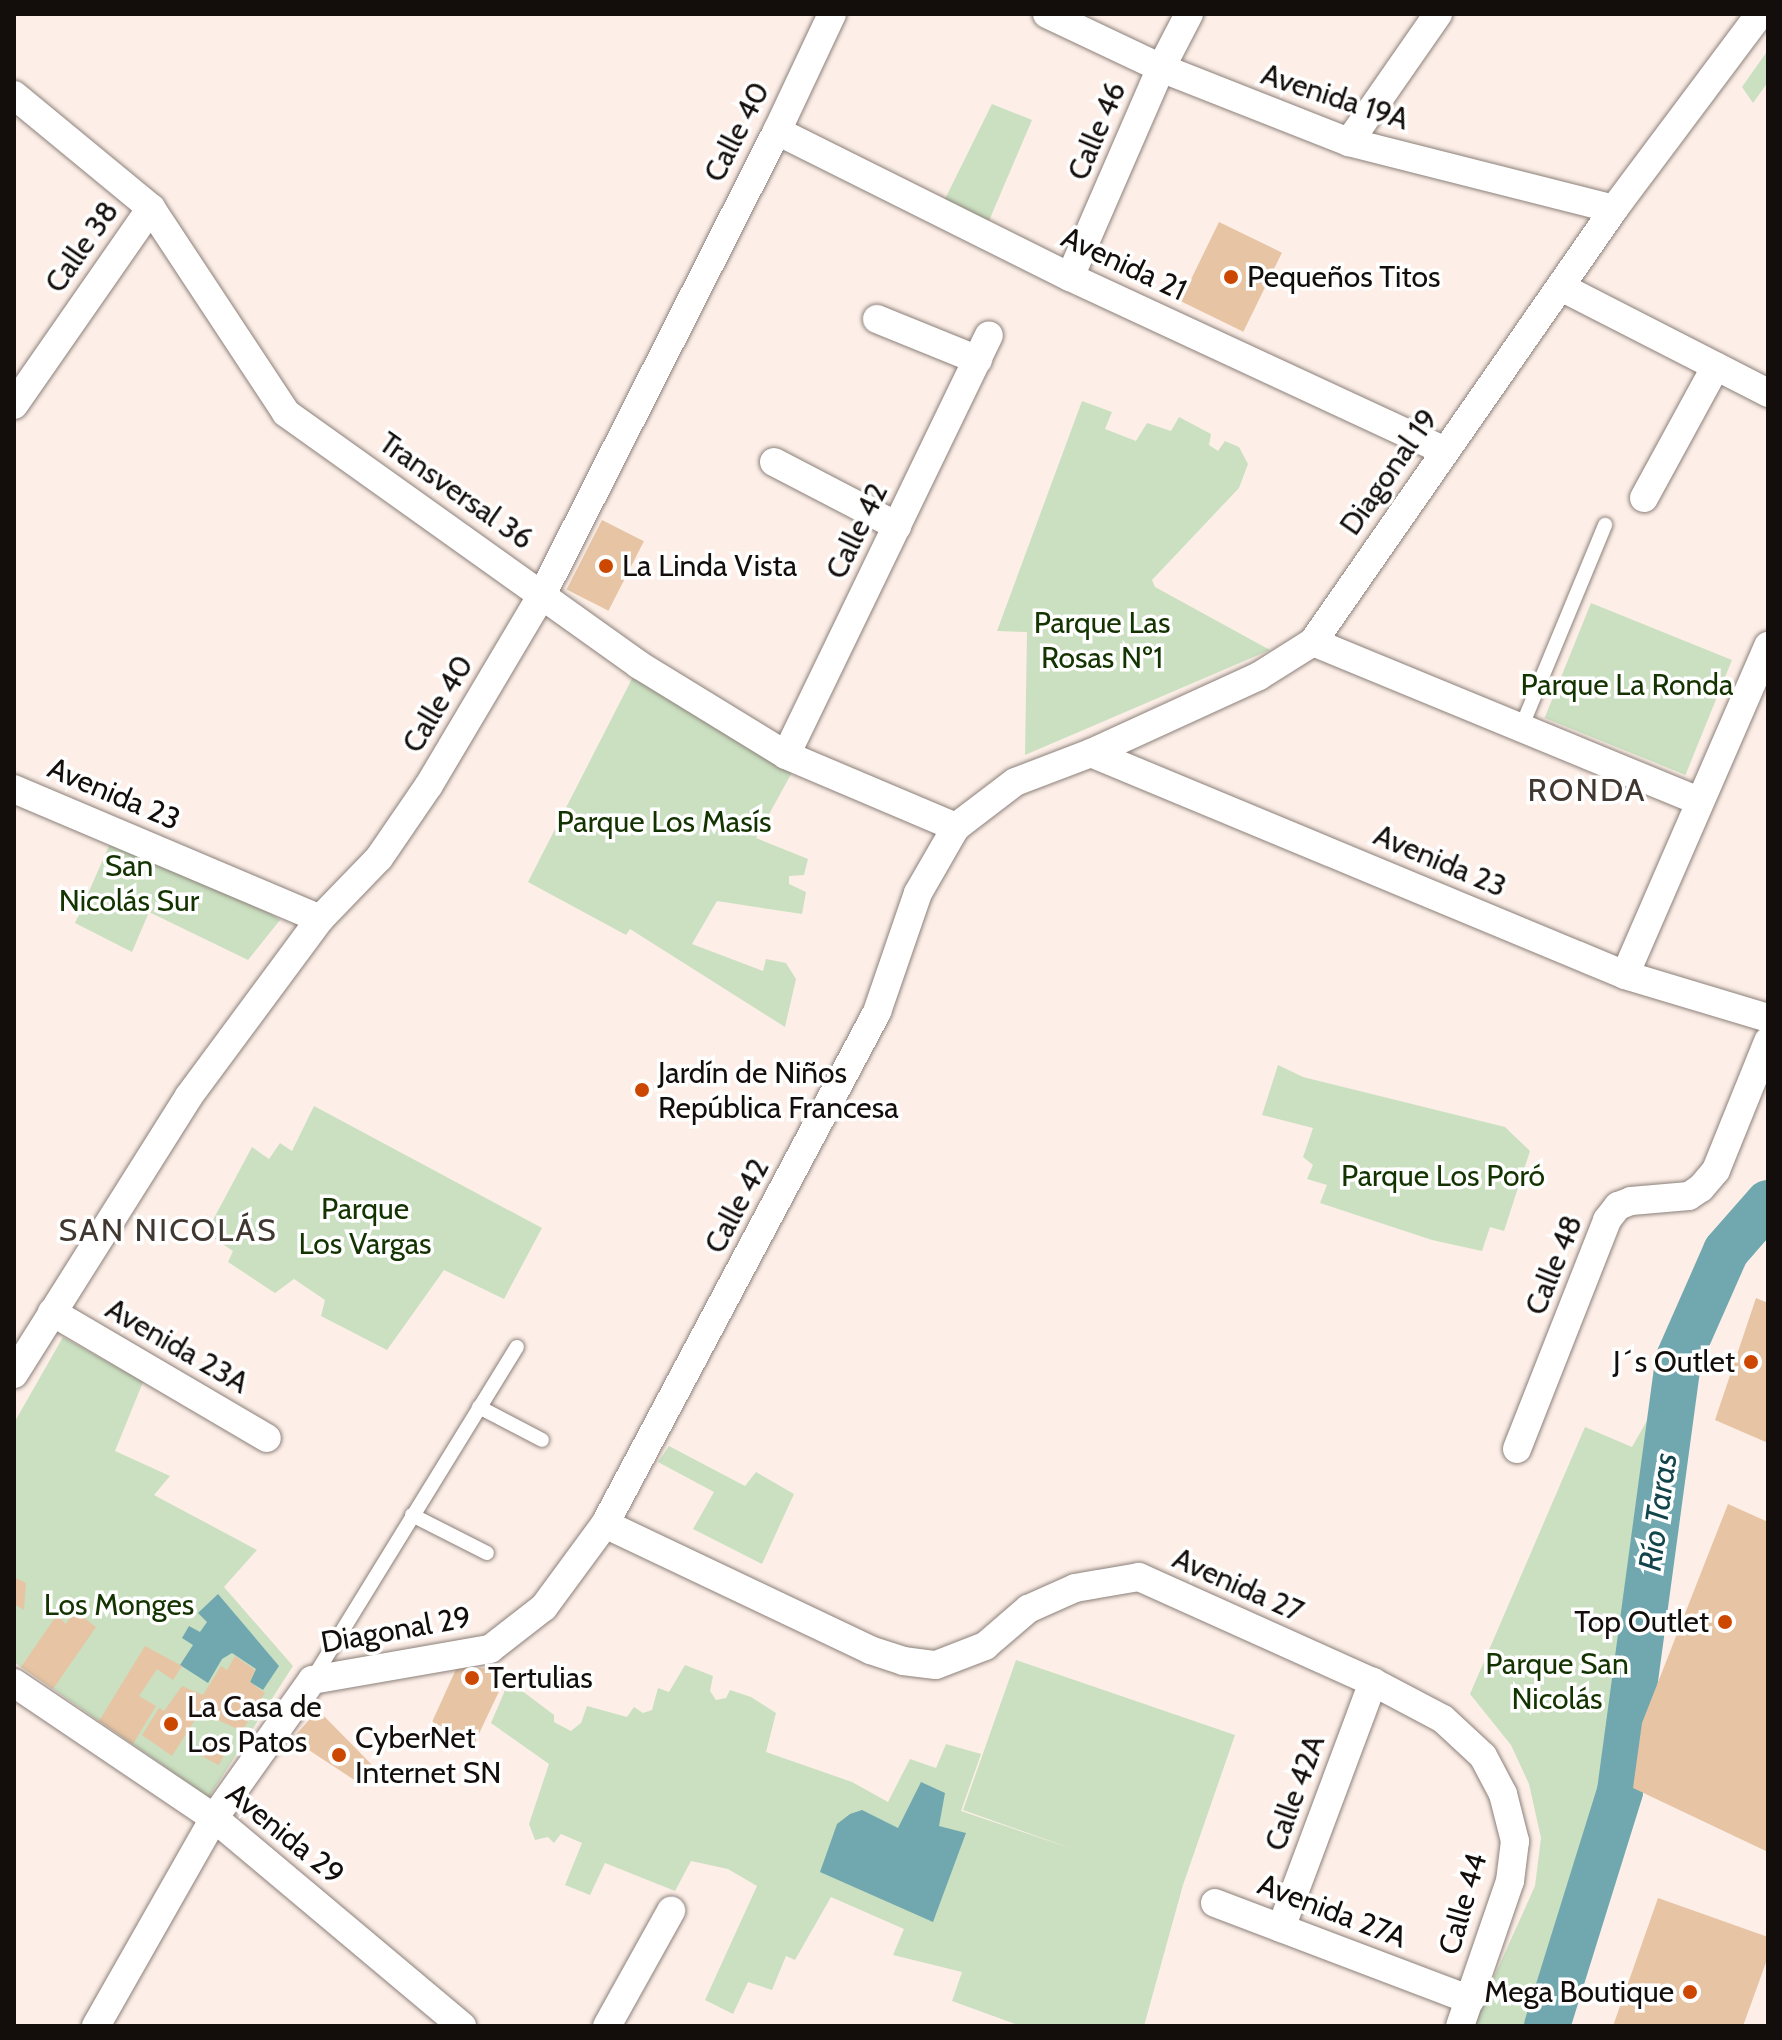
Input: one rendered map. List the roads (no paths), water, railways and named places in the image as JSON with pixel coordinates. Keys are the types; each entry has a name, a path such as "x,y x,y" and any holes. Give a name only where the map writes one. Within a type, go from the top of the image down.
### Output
{"street":[{"name":"Calle 40","path":"14,1374 189,1096 320,919 379,858 429,785 543,593 777,131 832,14"},
{"name":"Avenida 19A","path":"1047,14 1161,68 1349,142 1614,209"},
{"name":"Calle 46","path":"1070,277 1161,68 1189,14"},
{"path":"1349,142 1438,14"},
{"name":"Diagonal 19","path":"956,827 1015,782 1091,753 1259,676 1313,642 1614,209 1760,14"},
{"name":"Transversal 36","path":"14,95 151,208 286,413 543,593 639,665 786,755 956,827"},
{"name":"Avenida 21","path":"777,131 1070,277 1445,451"},
{"name":"Calle 38","path":"14,405 151,208"},
{"path":"1561,287 1768,393"},
{"name":"Calle 42","path":"786,755 983,348 877,319"},
{"path":"1644,498 1716,366"},
{"path":"774,462 897,526"},
{"path":"1313,642 1698,801"},
{"path":"1625,975 1698,801 1768,646"},
{"name":"Avenida 23","path":"1091,753 1625,975 1768,1018"},
{"name":"Avenida 23","path":"14,789 320,919"},
{"name":"Calle 42","path":"605,1524 877,1012 918,893 956,827"},
{"name":"Calle 48","path":"1517,1449 1607,1220 1618,1206 1631,1201 1689,1196 1701,1188 1716,1170 1768,1041"},
{"name":"Avenida 23A","path":"52,1312 267,1438"},
{"name":"Diagonal 29","path":"96,2026 214,1818 312,1680 490,1649 544,1607 605,1524"},
{"name":"Avenida 27","path":"605,1524 870,1650 903,1661 936,1665 985,1646 1028,1609 1075,1588 1139,1577 1373,1682 1443,1719 1483,1756"},
{"name":"Calle 42A","path":"1281,1928 1373,1682"},
{"name":"Avenida 29","path":"14,1683 214,1818 462,2026"},
{"name":"Calle 44","path":"1460,2026 1510,1881 1515,1841 1503,1794 1483,1756"},
{"name":"Avenida 27A","path":"1215,1903 1470,2000"},
{"path":"607,2026 671,1911"}],"lane":[{"path":"1521,728 1605,525"},
{"path":"312,1680 517,1347"},
{"path":"479,1407 542,1440"},
{"path":"412,1515 487,1553"}],"water":[{"path":"218,1594 279,1666 263,1690 250,1682 256,1669 232,1653 222,1659 208,1683 180,1665 193,1645 182,1638 189,1626 200,1632 207,1622 198,1613"},
{"path":"921,1782 945,1793 939,1826 966,1833 933,1922 820,1872 837,1824 862,1810 898,1828"}],"waterway":[{"name":"Río Taras","path":"1547,2026 1620,1791 1678,1360 1726,1251 1768,1203"}],"place":[{"name":"Pequeños Titos","path":"1231,277"},
{"name":"La Linda Vista","path":"606,566"},
{"name":"Jardín de Niños República Francesa","path":"642,1090"},
{"name":"J´s Outlet","path":"1751,1362"},
{"name":"Top Outlet","path":"1725,1622"},
{"name":"Tertulias","path":"472,1678"},
{"name":"La Casa de Los Patos","path":"171,1724"},
{"name":"CyberNet Internet SN","path":"339,1755"},
{"name":"Mega Boutique","path":"1690,1992"}],"district":[{"name":"RONDA","path":"1587,790"},
{"name":"SAN NICOLÁS","path":"168,1230"}],"park label":[{"name":"Parque Las Rosas Nº1","path":"1102,640"},
{"name":"Parque La Ronda","path":"1627,685"},
{"name":"Parque Los Masís","path":"664,822"},
{"name":"San Nicolás Sur","path":"129,883"},
{"name":"Parque Los Poró","path":"1443,1176"},
{"name":"Parque Los Vargas","path":"365,1226"},
{"name":"Los Monges","path":"119,1605"},
{"name":"Parque San Nicolás","path":"1557,1681"}]}
